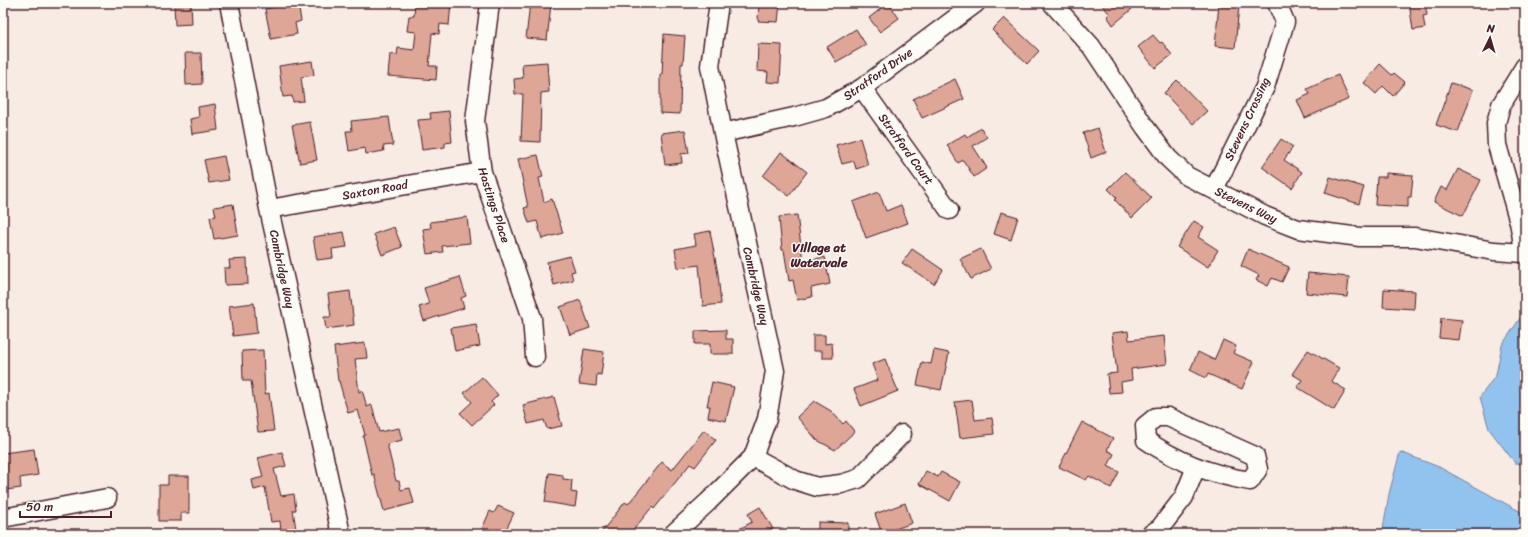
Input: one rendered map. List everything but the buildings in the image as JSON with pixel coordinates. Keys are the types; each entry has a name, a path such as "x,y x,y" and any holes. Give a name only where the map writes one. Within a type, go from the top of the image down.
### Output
{"street":[{"name":"Cambridge Way","path":"229,3 269,209 341,534"},
{"name":"Hastings Place","path":"490,3 475,121 482,172 532,318 535,357"},
{"name":"Cambridge Way","path":"673,534 708,502 753,457 767,419 775,372 723,133 710,66 719,3"},
{"name":"Stratford Drive","path":"723,133 826,108 862,88 976,3"},
{"name":"Stevens Way","path":"1052,3 1091,46 1145,127 1168,158 1187,176 1265,216 1298,229 1360,237 1415,237 1494,251 1524,254 1518,222 1497,145 1496,123 1501,104 1525,66"},
{"name":"Stevens Crossing","path":"1214,189 1265,87 1285,22 1276,3"},
{"name":"Stratford Court","path":"862,88 949,210"},
{"name":"Saxton Road","path":"269,209 482,172"},
{"path":"1156,417 1168,417 1255,456 1258,470 1250,481 1233,479 1196,467 1146,440 1145,426 1156,417"},
{"path":"753,457 795,480 817,487 841,484 858,479 902,434"},
{"path":"1152,534 1160,528 1184,496 1196,467"},
{"path":"3,518 107,498"}],"water":[{"path":"1525,311 1525,464 1515,463 1489,429 1480,397 1496,375 1502,345"},
{"path":"1400,452 1439,467 1521,512 1525,519 1525,534 1382,534 1389,494"}],"district":[{"name":"Village at Watervale","path":"819,254"}]}
